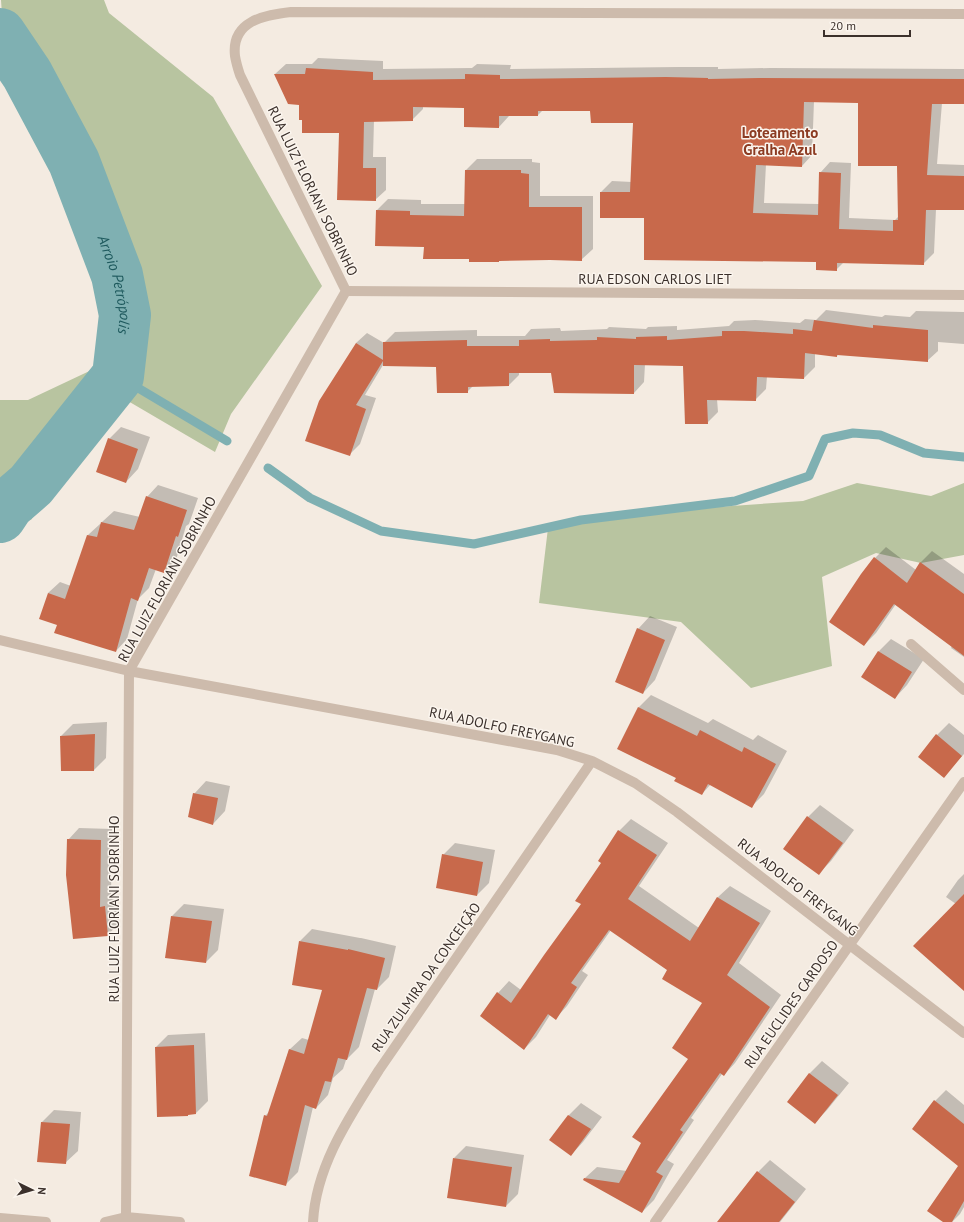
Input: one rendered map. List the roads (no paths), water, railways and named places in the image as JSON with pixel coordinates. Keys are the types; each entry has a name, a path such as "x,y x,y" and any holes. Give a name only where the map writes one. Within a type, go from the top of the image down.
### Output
{"street":[{"name":"RUA LUIZ FLORIANI SOBRINHO","path":"126,1217 129,671 346,291 240,75 235,55 237,36 250,22 268,15 291,12 964,14"},
{"name":"RUA EDSON CARLOS LIET","path":"346,291 964,295"},
{"name":"RUA ADOLFO FREYGANG","path":"3,641 129,671 557,750 592,761 635,783 671,808 964,1033"},
{"path":"911,644 964,690"},
{"name":"RUA ZULMIRA DA CONCEIÇÃO","path":"313,1222 314,1208 324,1170 347,1120 379,1070 592,761"},
{"name":"RUA EUCLIDES CARDOSO","path":"655,1222 964,782"},
{"path":"105,1222 126,1217 180,1222"},
{"path":"0,1218 46,1222"}],"waterway":[{"name":"Arroio Petrópolis","path":"0,34 27,74 74,162 117,275 125,315 118,376 31,485 8,505 0,517"},
{"path":"118,376 227,441"},
{"path":"268,468 310,498 381,531 474,544 581,520 735,501 809,476 825,439 853,433 880,435 924,453 964,457"}],"district":[{"name":"Loteamento Gralha Azul","path":"780,142"}]}
